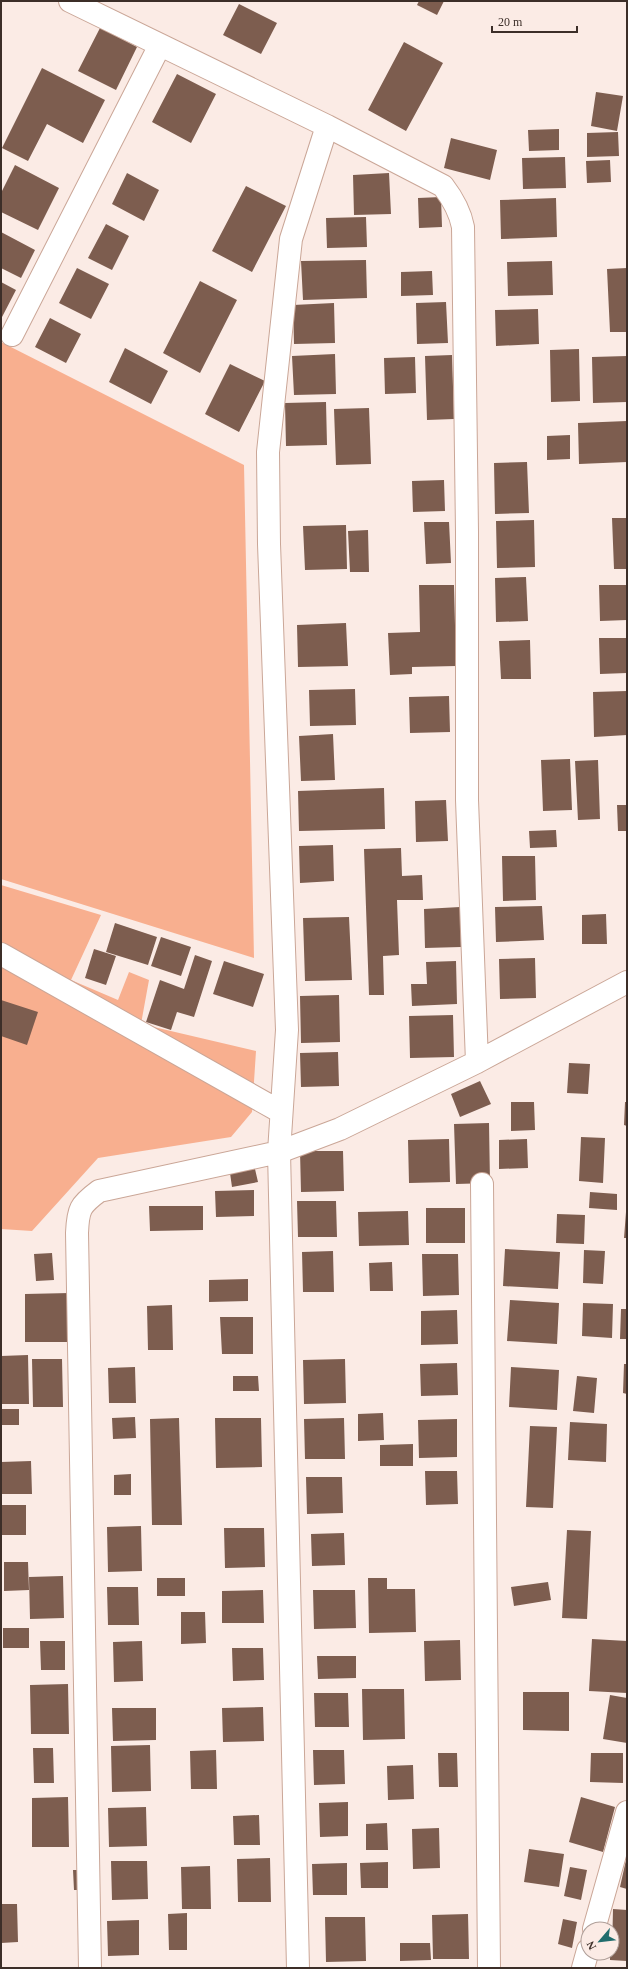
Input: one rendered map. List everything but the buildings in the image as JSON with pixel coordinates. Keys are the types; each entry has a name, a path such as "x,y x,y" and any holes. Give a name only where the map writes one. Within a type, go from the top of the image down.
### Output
{"street":[{"path":"70,1 327,126 443,186 452,197 460,214 463,227 467,532 467,800 477,1062"},
{"path":"12,335 160,45"},
{"path":"298,1968 279,1152 287,1030 269,544 268,452 291,239 327,126"},
{"path":"1,954 281,1112"},
{"path":"90,1968 78,1215 83,1202 99,1191 279,1152 340,1129 477,1062 627,982"},
{"path":"482,1184 489,1968"},
{"path":"596,1921 627,1812"}],"shaded area":[{"path":"1,342 244,465 254,958 1,879"},
{"path":"1,885 101,915 71,980 118,1000 129,972 149,980 141,1024 256,1051 252,1112 231,1137 98,1158 32,1231 1,1229"}]}
